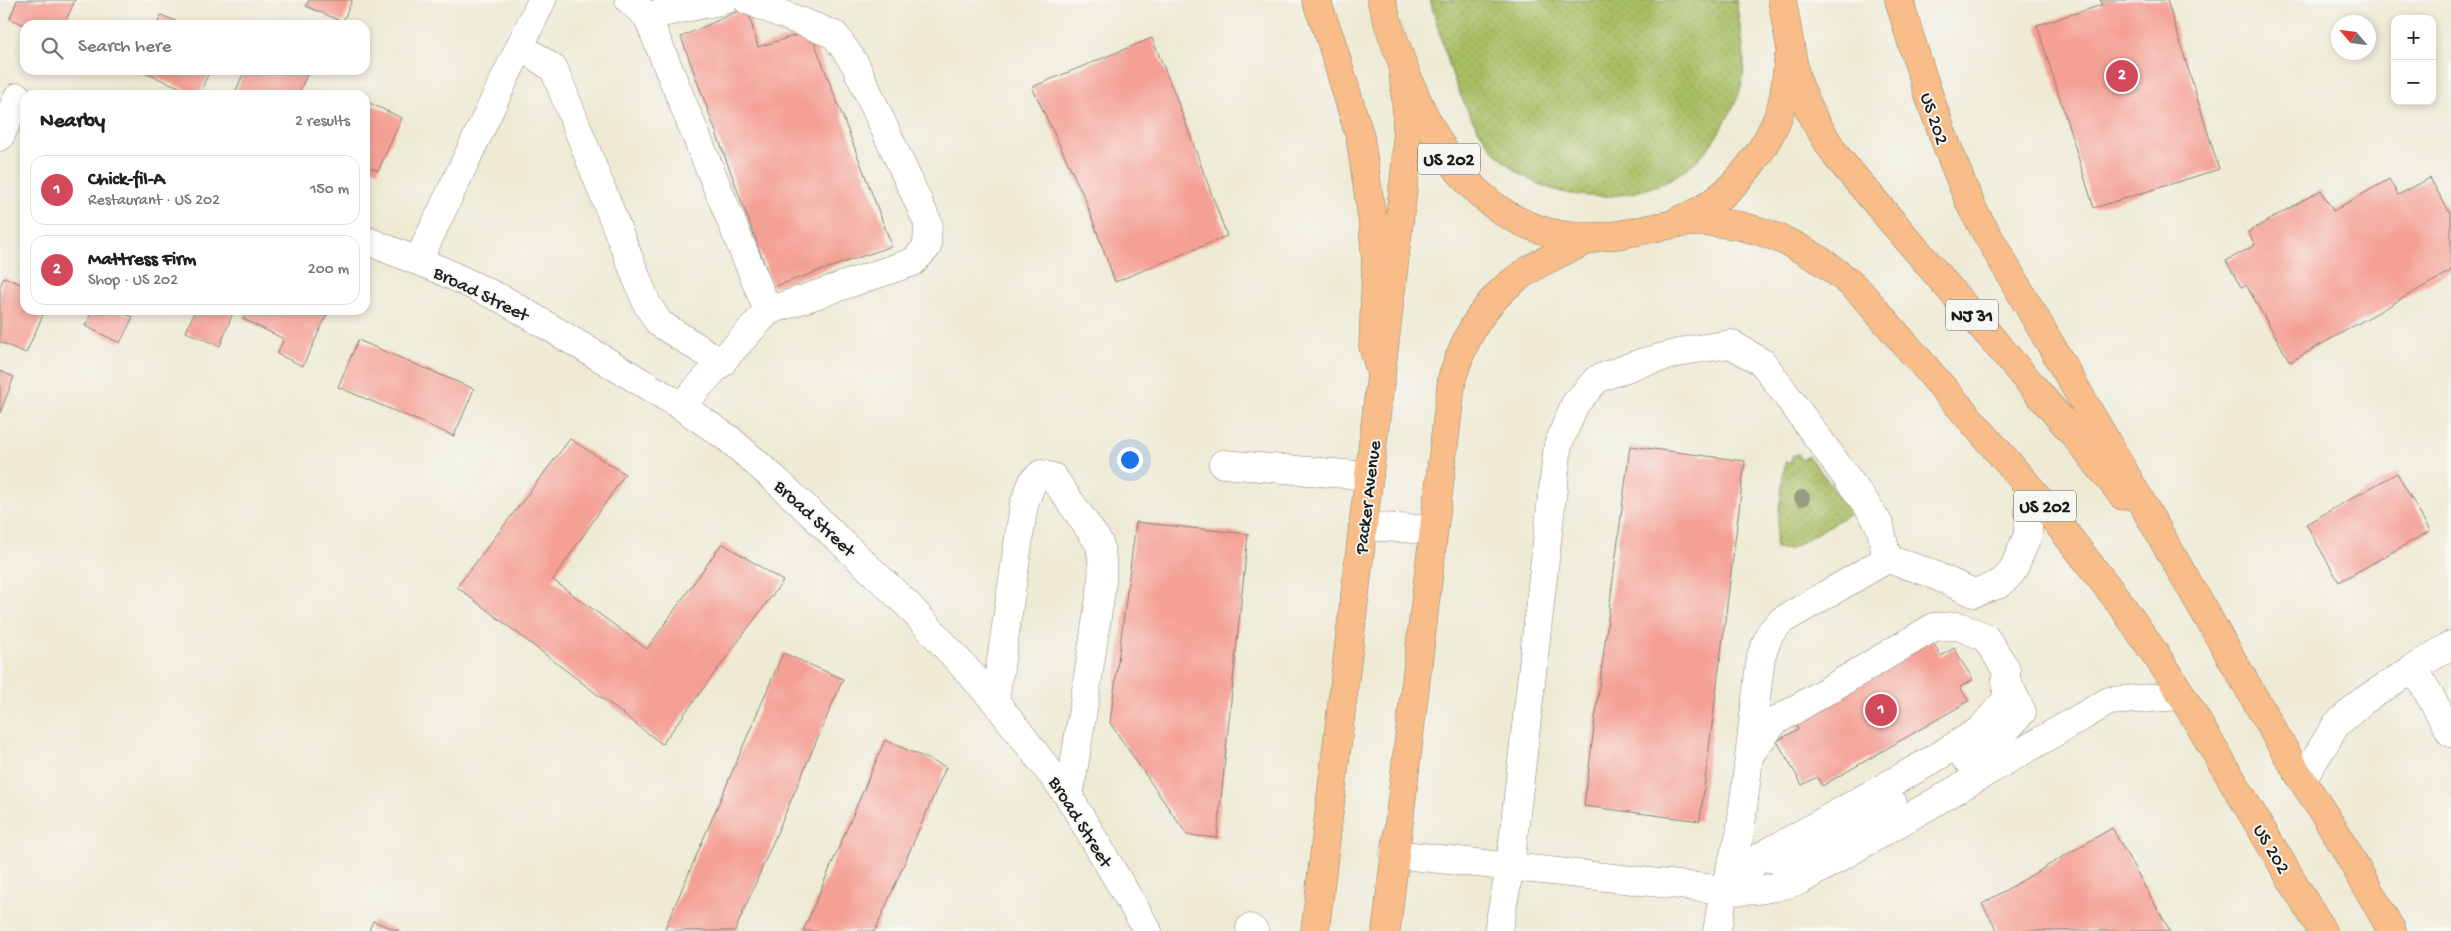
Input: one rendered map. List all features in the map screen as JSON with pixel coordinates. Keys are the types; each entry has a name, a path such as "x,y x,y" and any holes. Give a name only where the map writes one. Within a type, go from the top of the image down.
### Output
{"main road":[{"path":"1316,0 1349,97 1361,147 1373,224 1376,266 1373,346 1381,374"},
{"name":"US 202","path":"1381,0 1401,62 1437,142 1462,176 1478,192 1506,213 1532,226 1572,236 1596,237 1636,233 1654,228 1699,222 1741,226 1766,233 1823,262 1860,292 2030,488 2125,610 2182,696 2322,931"},
{"name":"NJ 31","path":"1782,0 1796,78 1813,118 1837,156 2076,437 2190,585"},
{"name":"US 202","path":"1899,0 1923,84 1945,147 1973,210 2302,780 2335,831 2392,931"},
{"path":"1654,228 1687,217 1709,205 1730,187 1764,145 1776,123 1787,77 1786,28"},
{"name":"Packer Avenue","path":"1315,931 1406,164 1406,84 1401,62"},
{"path":"1386,931 1394,854 1412,726 1433,530 1452,378 1458,357 1476,319 1488,303 1523,273 1543,260 1596,237"}],"street":[{"path":"418,261 542,0"},
{"path":"724,0 638,8 768,311"},
{"path":"681,406 768,311 913,262 927,246 928,223 855,64 835,35 747,0"},
{"path":"520,46 554,69 651,311 659,323 722,362"},
{"path":"0,138 14,96"},
{"name":"Broad Street","path":"370,242 418,261 504,300 681,406 729,440 829,529 908,605 995,701 1070,797 1148,931"},
{"path":"1498,931 1510,867 1558,445 1575,404 1597,379 1640,363 1690,350 1731,344 1763,363 1869,508 1880,526 1887,559"},
{"path":"1224,464 1368,476"},
{"path":"995,701 1024,504 1033,481 1041,474 1053,477 1099,543 1102,556 1103,571 1070,797"},
{"path":"1716,931 1724,890 1740,834 1751,754 1761,656 1770,633 1781,621 1887,559 1925,571 1974,592 2000,584 2012,572 2028,535 2030,488"},
{"path":"1363,526 1433,530"},
{"path":"1743,815 1771,851 1792,863 1997,740 2022,712 2006,680 2006,669 1985,637 1959,626 1934,627 1774,722 1751,754"},
{"path":"2302,780 2336,725 2363,701 2451,645"},
{"path":"2414,668 2451,732"},
{"path":"1394,854 1743,892 1774,889 1801,880 2109,701 2182,696"},
{"path":"1724,890 1771,851"}],"green space":[{"path":"1430,0 1736,0 1744,52 1744,73 1741,89 1731,111 1711,145 1697,160 1676,176 1652,187 1626,194 1600,196 1573,194 1548,187 1524,176 1503,160 1476,125 1456,85"},
{"path":"1798,454 1802,460 1808,456 1853,512 1790,549 1780,550 1776,548 1775,542 1785,462 1791,463 1792,456"}],"building":[{"path":"17,0 75,0 66,20 20,20 20,23 10,19"},
{"path":"309,0 352,0 344,20 338,20 306,6"},
{"path":"2100,0 2167,0 2219,169 2094,208 2037,25 2102,5"},
{"path":"747,7 758,47 810,31 892,246 773,287 681,37"},
{"path":"161,15 173,20 159,20"},
{"path":"1152,38 1176,97 1227,236 1115,282 1085,199 1032,87"},
{"path":"149,75 208,75 201,90 187,90"},
{"path":"243,75 307,75 300,90 236,90"},
{"path":"370,103 402,118 378,171 370,167"},
{"path":"2430,178 2451,215 2451,271 2290,362 2246,285 2241,287 2226,261 2255,245 2248,232 2321,190 2333,211 2389,179 2398,195"},
{"path":"4,277 20,284 20,315 43,315 26,353 0,342 0,287"},
{"path":"90,315 128,315 133,317 120,343 85,326"},
{"path":"193,315 232,315 220,346 186,332"},
{"path":"245,315 327,315 303,366 277,354 284,339 243,319"},
{"path":"358,340 474,389 454,436 338,387"},
{"path":"0,371 14,377 0,413"},
{"path":"570,439 625,474 553,580 647,649 722,543 783,581 662,744 457,587"},
{"path":"1630,446 1745,461 1700,821 1584,806"},
{"path":"2397,473 2430,531 2339,582 2306,524"},
{"path":"1136,522 1248,534 1217,838 1187,835 1110,723"},
{"path":"1931,639 1941,656 1954,648 1973,680 1960,687 1969,701 1822,786 1817,777 1802,785 1777,741 1798,729 1793,719"},
{"path":"783,653 843,679 735,931 664,931"},
{"path":"885,740 946,767 875,931 803,931"},
{"path":"2112,828 2170,931 1998,931 1982,904"},
{"path":"373,921 399,931 369,931"}],"place":[{"name":"Mattress Firm","path":"2122,76"},
{"name":"Chick-fil-A","path":"1881,710"}]}
